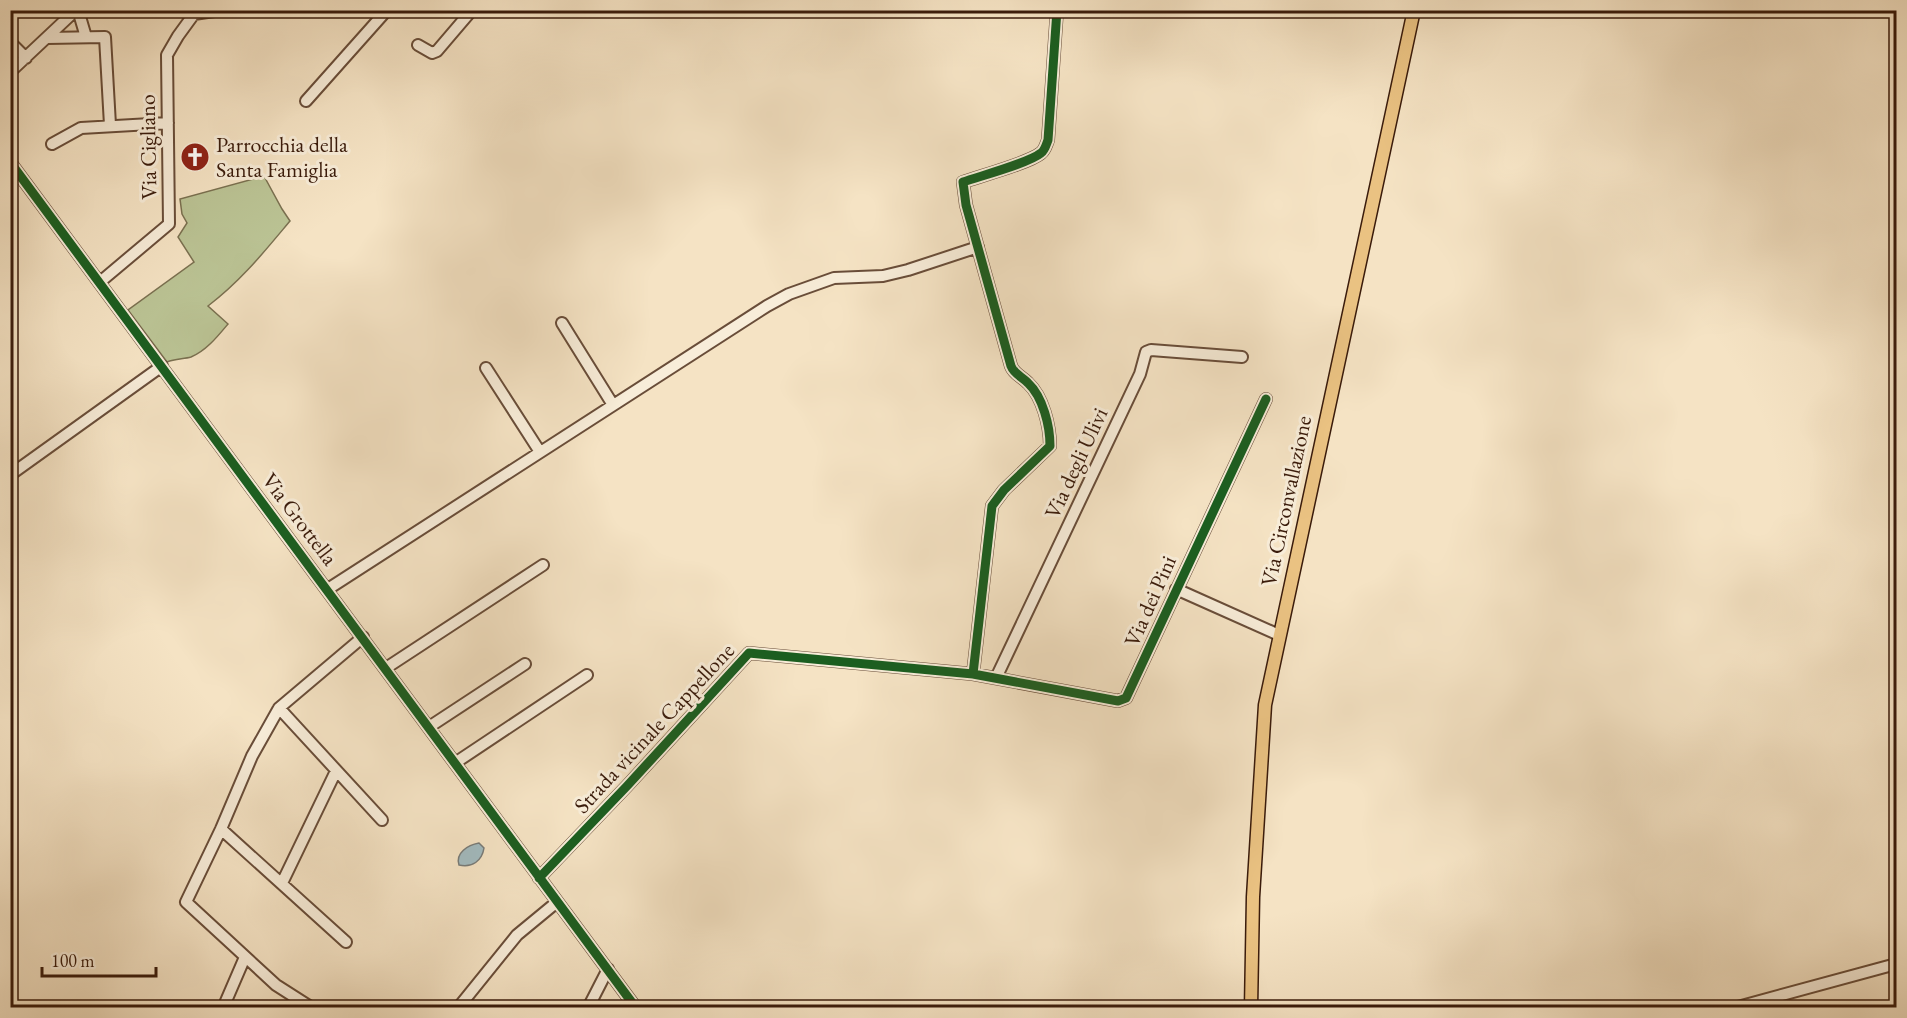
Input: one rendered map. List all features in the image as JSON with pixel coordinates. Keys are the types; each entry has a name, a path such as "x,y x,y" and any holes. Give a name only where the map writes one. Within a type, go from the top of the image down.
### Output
{"main road":[{"name":"Via Circonvallazione","path":"1251,1008 1253,897 1265,705 1414,10"}],"street":[{"path":"10,72 77,10 86,37"},
{"name":"Via Cigliano","path":"100,282 169,224 167,55 194,12 221,10"},
{"path":"368,10 386,11"},
{"path":"418,45 432,52 437,51 472,10"},
{"path":"973,674 992,506 1004,490 1050,446 1050,437 1036,391 1013,372 966,205 963,182 1021,162 1041,153 1045,148 1048,140 1057,10"},
{"path":"306,101 386,11"},
{"path":"47,38 105,36 110,125"},
{"path":"10,42 26,58"},
{"path":"52,144 81,128 168,123"},
{"name":"Via Grottella","path":"10,162 636,1008"},
{"path":"328,589 789,294 834,278 883,276 908,270 978,247"},
{"path":"562,323 613,405"},
{"name":"Via degli Ulivi","path":"996,678 1140,374 1144,354 1151,350 1242,357"},
{"path":"10,475 162,366"},
{"path":"486,368 540,452"},
{"name":"Via dei Pini","path":"996,678 1118,701 1126,698 1266,399"},
{"path":"386,668 543,565"},
{"path":"1176,589 1279,635"},
{"path":"312,1008 276,985 186,902 221,829 252,756 279,708 363,637"},
{"name":"Strada vicinale Cappellone","path":"539,878 749,653 996,678"},
{"path":"429,727 525,664"},
{"path":"455,763 587,675"},
{"path":"279,708 382,820"},
{"path":"282,883 336,771"},
{"path":"221,829 346,942"},
{"path":"458,1008 517,935 557,902"},
{"path":"223,1008 245,957"},
{"path":"1734,1008 1896,964"},
{"path":"588,1008 608,969"}],"green space":[{"path":"264,176 290,221 242,276 208,306 228,324 207,347 196,354 167,362 128,310 194,262 178,237 187,223 182,214 180,199"}],"water":[{"path":"479,843 484,848 479,860 468,865 459,865 459,857 463,850"}],"cycle path":[{"path":"973,674 992,506 1004,490 1050,446 1049,430 1042,404 1033,389 1011,366 966,205 963,182 1026,161 1044,149 1048,140 1057,10"},
{"path":"10,162 636,1008"},
{"path":"539,878 749,653 973,674 1118,701 1126,698 1266,399"}],"place":[{"name":"Parrocchia della Santa Famiglia","path":"195,157"}]}
